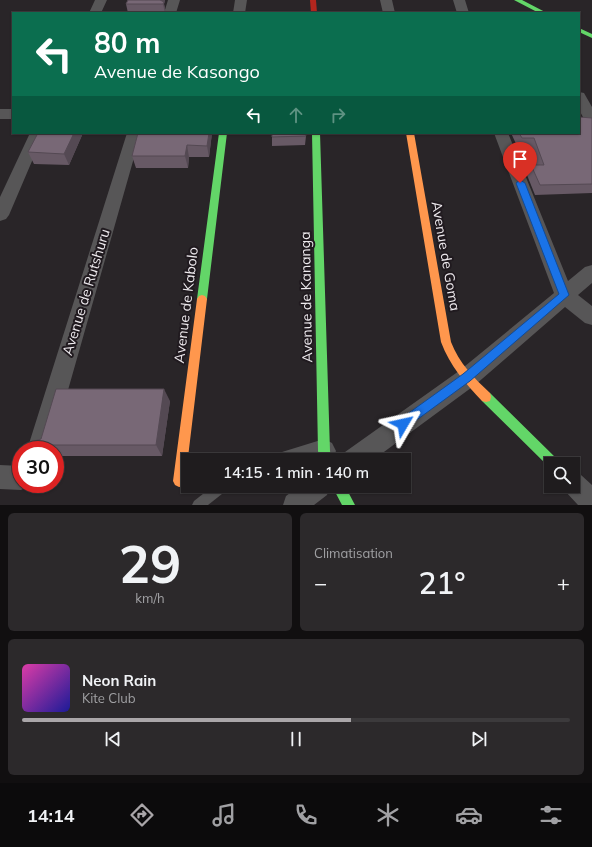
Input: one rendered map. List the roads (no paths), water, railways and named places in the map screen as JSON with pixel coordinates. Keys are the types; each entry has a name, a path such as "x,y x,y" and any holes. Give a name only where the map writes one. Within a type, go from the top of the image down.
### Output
{"street":[{"path":"95,12 101,0"},
{"path":"170,12 174,0"},
{"path":"239,12 241,0"},
{"path":"314,0 314,12"},
{"path":"386,0 389,12"},
{"path":"459,0 463,12"},
{"path":"517,0 539,12"},
{"path":"580,30 592,36"},
{"path":"580,99 588,120"},
{"path":"0,114 12,114"},
{"path":"0,216 37,134"},
{"name":"Avenue de Rutshuru","path":"42,441 134,134"},
{"name":"Avenue de Kabolo","path":"187,453 223,134"},
{"name":"Avenue de Kananga","path":"316,134 325,453"},
{"name":"Avenue de Goma","path":"410,134 444,335 449,355 456,366 467,378 547,457"},
{"path":"501,134 564,295 592,317"},
{"path":"363,453 467,378 592,272"},
{"path":"0,477 12,478"},
{"path":"580,490 592,502"},
{"path":"295,505 310,493"},
{"path":"342,493 349,505"}],"lane":[{"path":"198,505 214,493"}]}
